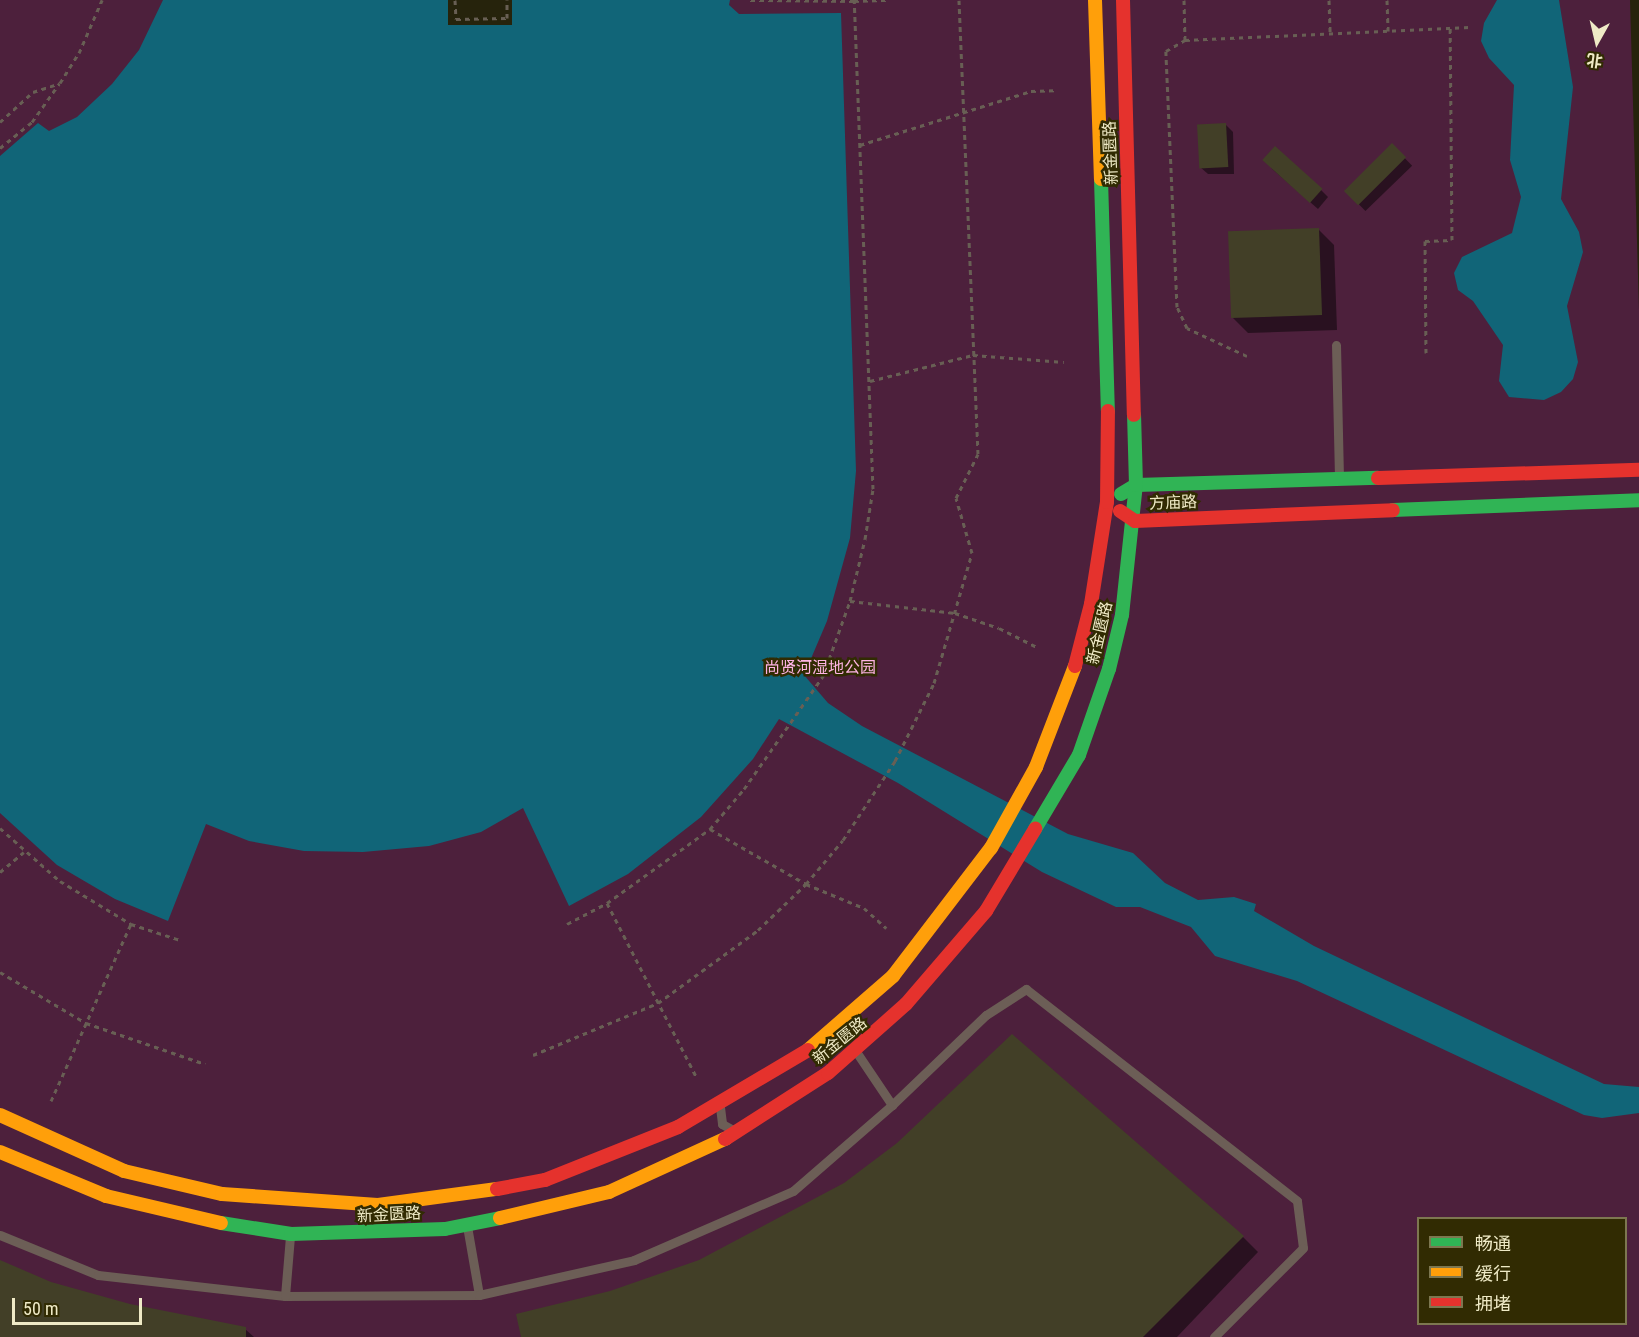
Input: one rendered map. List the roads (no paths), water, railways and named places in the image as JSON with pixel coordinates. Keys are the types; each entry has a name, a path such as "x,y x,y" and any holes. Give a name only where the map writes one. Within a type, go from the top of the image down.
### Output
{"street":[{"name":"新金匮路","path":"0,1115 73,1160 266,1200 378,1205 458,1197 545,1180 690,1131 721,1104 800,1057 894,976 991,848 1036,767 1073,674 1093,594 1107,502 1109,442 1095,0"},
{"name":"新金匮路","path":"0,1152 58,1178 171,1214 291,1233 393,1233 467,1225 553,1208 609,1192 694,1155 740,1130 856,1051 906,1004 953,952 1018,862 1078,755 1109,669 1122,615 1135,521 1136,485 1122,0"},
{"name":"方庙路","path":"1639,470 1339,477 1136,485 1107,502 1135,521 1639,500"}],"lane":[{"path":"1336,345 1339,477"},
{"path":"0,1235 98,1275 285,1296 479,1295 634,1260 792,1191 892,1105 986,1015 1026,988 1298,1201 1303,1248 1214,1337"},
{"path":"856,1051 892,1105"},
{"path":"721,1104 722,1124 730,1130 740,1130"},
{"path":"690,1131 694,1155"},
{"path":"58,1178 73,1160"},
{"name":"新金匮路","path":"115,1198 105,1178 124,1171"},
{"path":"467,1225 479,1295"},
{"path":"285,1296 291,1233"}],"water":[{"path":"163,0 730,0 729,5 739,14 841,13 856,471 850,538 827,621 804,675 828,703 862,726 1068,834 1133,853 1165,883 1198,900 1234,897 1256,904 1254,911 1314,946 1604,1084 1639,1087 1639,1113 1602,1118 1584,1115 1297,981 1215,956 1191,927 1140,907 1116,907 1042,872 898,783 779,719 753,759 701,817 628,874 569,906 523,808 481,832 429,846 363,852 304,851 249,841 206,824 168,921 115,899 57,865 0,813 0,156 38,123 49,131 77,117 112,84 139,50"},
{"path":"1497,0 1559,0 1573,87 1561,199 1579,232 1583,252 1567,306 1578,362 1573,379 1561,392 1544,400 1509,397 1499,381 1503,345 1473,301 1458,290 1454,273 1462,257 1512,233 1521,197 1510,160 1514,85 1489,58 1481,41 1484,23"}],"park label":[{"name":"尚贤河湿地公园","path":"820,668"}]}
